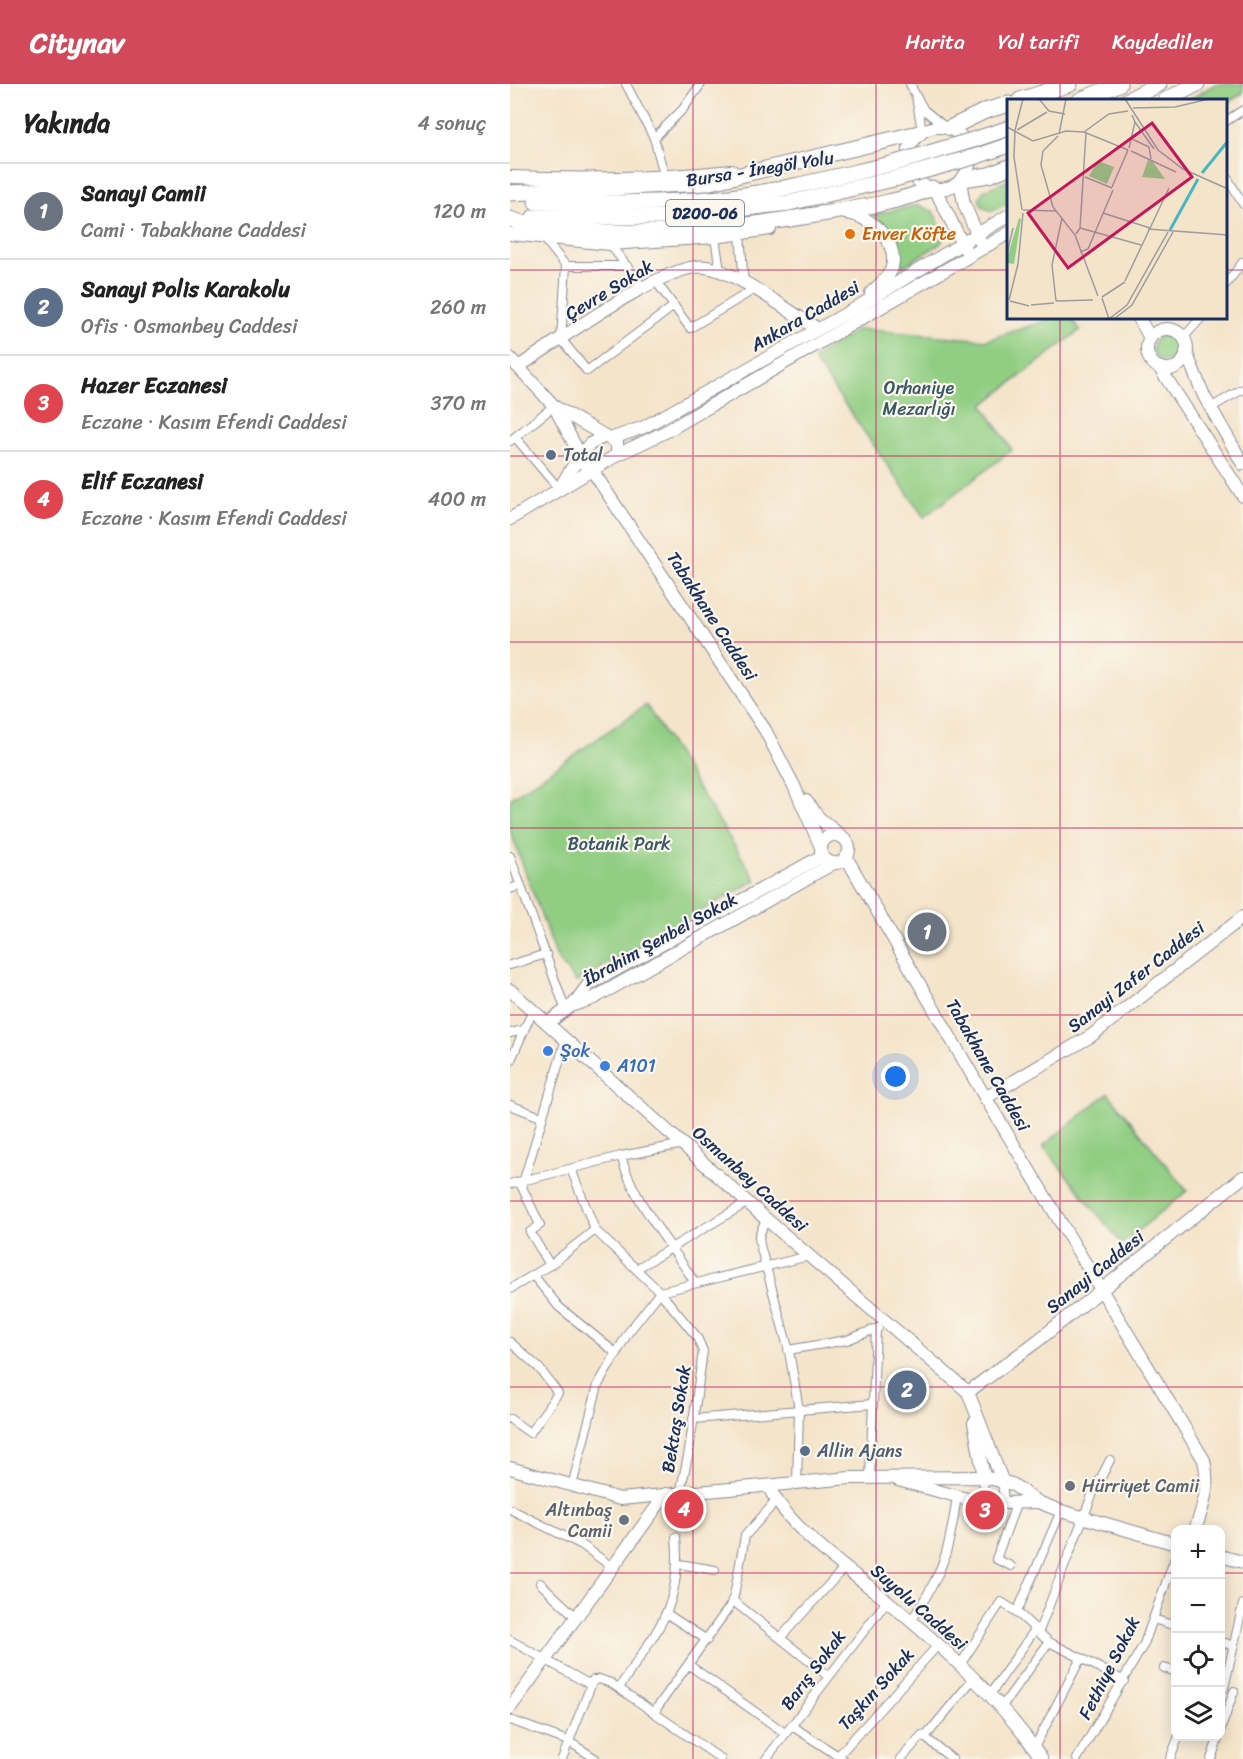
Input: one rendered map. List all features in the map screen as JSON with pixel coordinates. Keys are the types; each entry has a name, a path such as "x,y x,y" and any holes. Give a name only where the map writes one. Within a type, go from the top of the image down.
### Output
{"highway":[{"path":"1082,99 1119,84"},
{"path":"1130,99 1159,84"},
{"path":"1168,99 1197,84"},
{"path":"1023,99 1066,85"},
{"path":"948,128 985,111 1007,105"},
{"name":"Bursa - İnegöl Yolu","path":"510,214 538,217 671,217 789,203 896,170 1007,129"},
{"path":"510,193 706,183 921,132"},
{"name":"Bursa - İnegöl Yolu","path":"510,200 629,203 722,198 977,156 1007,147"},
{"path":"961,180 989,175 1007,168"},
{"path":"510,219 524,224 585,231 650,233 747,225 834,212 868,206 933,188"}],"street":[{"path":"626,84 654,138 665,178"},
{"path":"654,138 683,109 701,84"},
{"path":"910,84 924,110 966,140 971,160 961,180 964,204 984,247"},
{"path":"916,96 921,132"},
{"path":"1228,119 1243,110"},
{"path":"948,128 939,126 921,132 912,141 908,161 916,180 933,188 945,189 961,180"},
{"path":"510,177 575,180 665,178 781,167"},
{"path":"1228,178 1243,204"},
{"path":"933,188 968,256"},
{"path":"834,212 856,213 872,222 893,257 892,269 856,308"},
{"path":"510,234 610,244 740,234 792,225 814,215"},
{"name":"Ankara Caddesi","path":"580,455 590,444 644,428 856,308 1007,216"},
{"path":"655,280 690,328 749,287 740,234"},
{"name":"Ankara Caddesi","path":"559,489 617,455 667,431 1007,234"},
{"path":"543,237 566,266 561,339 587,371 674,306"},
{"path":"715,237 720,271"},
{"path":"610,244 643,288"},
{"path":"1228,283 1243,262"},
{"path":"566,266 627,266"},
{"name":"Çevre Sokak","path":"513,366 655,280 704,266 720,271 749,287 818,329"},
{"path":"1140,320 1150,338 1148,355 1159,367 1243,496"},
{"path":"1165,320 1170,330 1183,338 1197,383 1243,464"},
{"path":"1183,338 1199,320"},
{"path":"1150,338 1159,331 1170,330"},
{"path":"1159,367 1177,366 1186,352"},
{"path":"513,366 554,406 609,437 619,449 617,455"},
{"path":"1210,408 1243,389"},
{"path":"554,406 513,439 559,489"},
{"name":"Tabakhane Caddesi","path":"554,406 582,462 592,470 760,722 794,786"},
{"path":"510,519 559,489 580,455"},
{"path":"794,786 819,818 843,838 848,845 846,858 834,863 822,851 794,786"},
{"path":"822,851 830,836 843,838"},
{"name":"İbrahim Şenbel Sokak","path":"692,935 822,851"},
{"path":"510,856 546,954 569,1008"},
{"name":"Tabakhane Caddesi","path":"846,858 985,1098 1204,1460 1208,1477 1204,1505 1197,1525"},
{"name":"İbrahim Şenbel Sokak","path":"548,1023 569,1008 588,985 834,863"},
{"path":"510,889 521,885"},
{"name":"Sanayi Zafer Caddesi","path":"985,1098 1091,1036 1243,916"},
{"path":"510,964 546,954"},
{"name":"Osmanbey Caddesi","path":"510,990 809,1256 882,1326 968,1392 1002,1480"},
{"path":"510,1062 533,1010"},
{"path":"510,1034 524,1030"},
{"path":"550,1265 530,1232 540,1225 521,1183 566,1039"},
{"path":"510,1105 541,1117"},
{"path":"510,1185 621,1156 684,1144"},
{"path":"621,1156 633,1190 695,1283"},
{"path":"510,1289 550,1265 595,1230 571,1169"},
{"name":"Sanayi Caddesi","path":"968,1392 1102,1290 1243,1177"},
{"path":"636,1269 748,1202"},
{"path":"766,1219 759,1236 788,1350 799,1410 796,1484"},
{"name":"Bektaş Sokak","path":"595,1230 660,1292 697,1337 703,1351 680,1493"},
{"path":"572,1486 595,1395 628,1333 660,1292 809,1256"},
{"path":"533,1275 559,1307 617,1354"},
{"path":"788,1350 847,1340 882,1326 872,1404 870,1477"},
{"path":"510,1342 543,1372 558,1393 530,1433 510,1419"},
{"path":"968,1392 984,1477 983,1501"},
{"path":"693,1419 872,1404"},
{"path":"989,1696 1037,1630 1083,1517 1110,1460"},
{"path":"510,1476 510,1468 620,1499 885,1476 984,1477 1002,1480 1038,1502 1061,1511 1171,1543"},
{"path":"885,1476 983,1501 1038,1502"},
{"path":"1002,1480 1010,1502 996,1559 1011,1566"},
{"name":"Suyolu Caddesi","path":"768,1486 777,1500 803,1529 844,1567 939,1644 989,1696 1042,1759"},
{"path":"510,1708 666,1494"},
{"path":"911,1621 940,1575 948,1552 957,1496"},
{"path":"654,1713 707,1640 732,1600 745,1536 777,1500"},
{"path":"510,1509 582,1545 612,1567"},
{"path":"1017,1612 1061,1511"},
{"path":"619,1688 667,1614 674,1598 679,1564 676,1538"},
{"path":"1225,1557 1243,1562"},
{"path":"679,1564 715,1570"},
{"path":"781,1637 844,1567"},
{"name":"Fethiye Sokak","path":"1077,1759 1144,1644 1171,1569"},
{"path":"540,1583 576,1617"},
{"path":"732,1600 828,1676"},
{"name":"Barış Sokak","path":"766,1759 887,1601"},
{"path":"960,1665 1001,1602 1017,1612 1049,1642 1124,1681"},
{"path":"1225,1676 1243,1604"},
{"path":"667,1614 707,1640"},
{"path":"1153,1619 1171,1624"},
{"path":"510,1640 586,1683 593,1680 605,1681 619,1688 721,1759"},
{"path":"1000,1709 1049,1642"},
{"path":"1225,1643 1233,1646"},
{"name":"Taşkın Sokak","path":"836,1756 939,1644"},
{"path":"1034,1748 1081,1658"},
{"path":"689,1665 785,1733"},
{"path":"1164,1668 1171,1670"},
{"path":"901,1759 922,1735 926,1736 973,1679"},
{"path":"562,1759 593,1680"},
{"path":"1225,1688 1243,1694"},
{"path":"1225,1719 1234,1691"},
{"path":"510,1720 568,1741 596,1759"},
{"path":"792,1725 836,1756"},
{"path":"926,1736 947,1758"},
{"path":"1170,1759 1177,1741"},
{"path":"1211,1759 1218,1741"}],"green space":[{"path":"1215,84 1243,84 1243,93 1228,102 1228,99 1191,99"},
{"path":"1007,181 1007,204 991,211 982,206 979,199 984,190"},
{"path":"917,205 933,211 945,236 940,244 902,267 893,237 885,225 873,215"},
{"name":"Orhaniye Mezarlığı","path":"1047,320 1072,320 1080,330 983,405 1012,450 924,517 813,359 858,329 987,340"},
{"path":"1166,335 1175,339 1179,348 1175,357 1166,361 1157,357 1153,348 1157,339"},
{"name":"Botanik Park","path":"646,705 756,880 576,982 557,958 510,830 510,799"},
{"path":"1108,1093 1187,1191 1122,1244 1043,1146"}],"place":[{"name":"Enver Köfte","path":"850,234"},
{"name":"Total","path":"551,455"},
{"name":"Sanayi Camii","path":"927,932"},
{"name":"Şok","path":"548,1051"},
{"name":"A101","path":"605,1066"},
{"name":"Sanayi Polis Karakolu","path":"907,1390"},
{"name":"Allin Ajans","path":"805,1451"},
{"name":"Hürriyet Camii","path":"1070,1486"},
{"name":"Elif Eczanesi","path":"684,1509"},
{"name":"Hazer Eczanesi","path":"985,1510"},
{"name":"Altınbaş Camii","path":"624,1520"}]}
